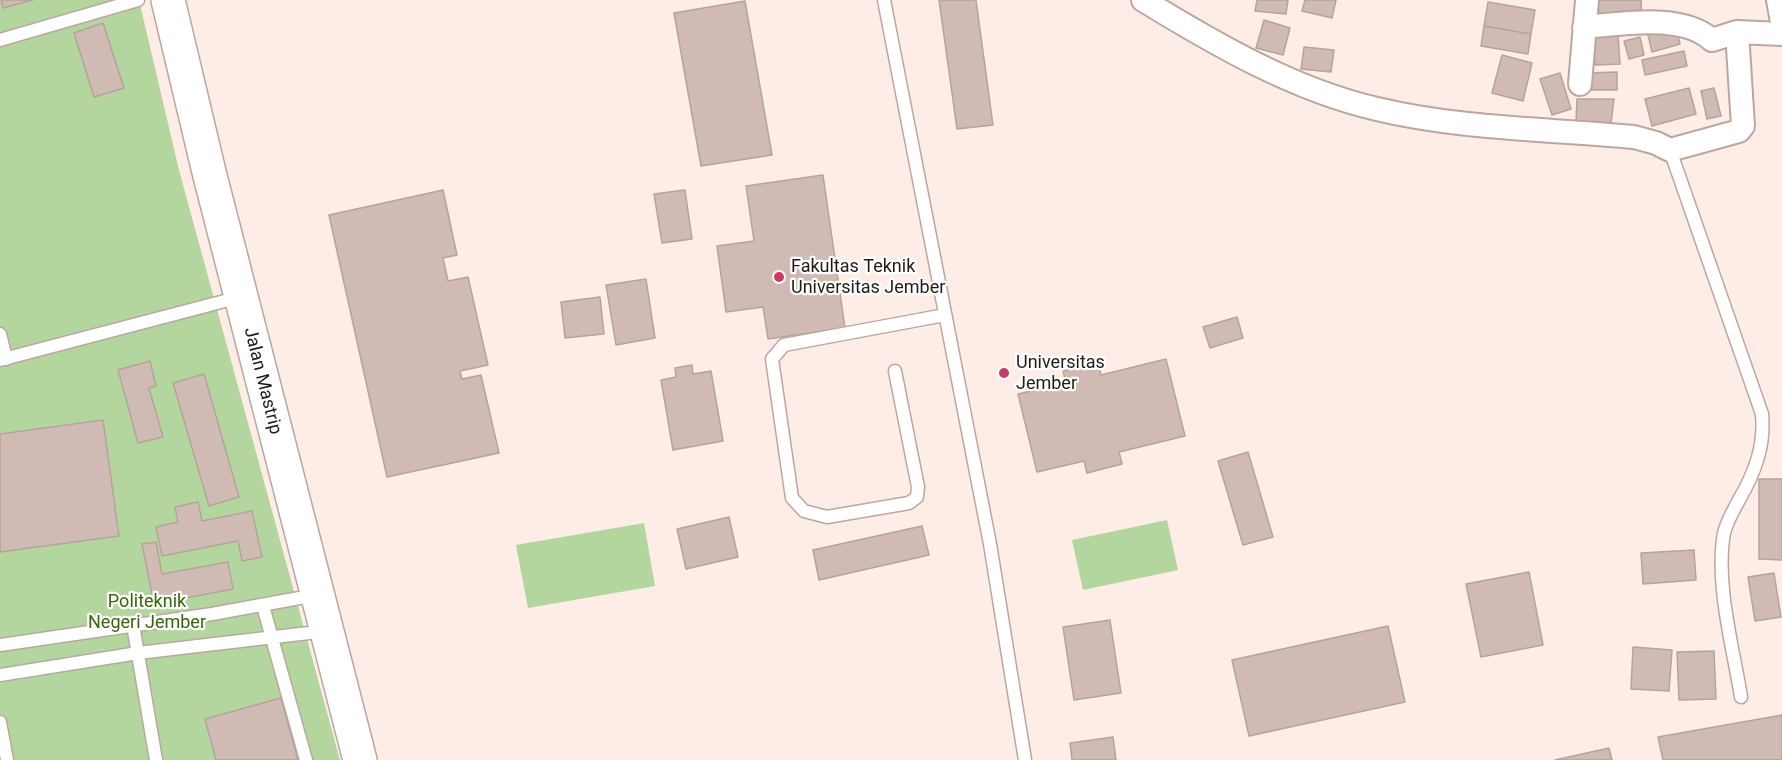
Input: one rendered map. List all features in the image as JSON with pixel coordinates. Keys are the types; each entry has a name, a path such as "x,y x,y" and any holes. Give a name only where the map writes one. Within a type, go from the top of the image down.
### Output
{"main road":[{"name":"Jalan Mastrip","path":"168,0 240,297 360,760"}],"street":[{"path":"1143,0 1204,37 1315,91 1376,109 1428,119 1634,136 1670,150 1739,131 1743,126 1737,32"},
{"path":"1580,84 1587,0"},
{"path":"1778,0 1782,22"},
{"path":"1584,27 1676,23 1696,28 1712,40 1737,32 1782,34"}],"lane":[{"path":"0,40 138,0"},
{"path":"885,0 990,544 1024,760"},
{"path":"1670,150 1762,414 1764,432 1760,455 1752,477 1728,519 1724,534 1723,581 1741,697"},
{"path":"0,334 3,359 240,297"},
{"path":"895,371 918,487 916,497 909,503 827,517 804,511 792,498 772,359 784,345 945,315"},
{"path":"0,645 263,606 316,595"},
{"path":"263,606 306,760"},
{"path":"133,625 156,760"},
{"path":"0,675 138,653 326,631"},
{"path":"0,722 7,760"}],"green space":[{"name":"Politeknik Negeri Jember","path":"0,0 139,0 179,170 340,760 0,760"},
{"path":"1167,520 1178,570 1083,590 1072,540"},
{"path":"644,523 655,586 528,608 516,545"}],"building":[{"path":"1,0 33,0 3,8"},
{"path":"939,0 976,0 993,125 957,129"},
{"path":"1257,0 1288,0 1286,14 1255,11"},
{"path":"1305,0 1336,0 1332,18 1302,11"},
{"path":"1598,0 1641,0 1642,20 1599,22"},
{"path":"745,1 772,155 701,166 674,13"},
{"path":"1488,2 1535,10 1531,34 1484,26"},
{"path":"1264,20 1290,28 1283,55 1256,48"},
{"path":"103,23 124,88 94,97 74,33"},
{"path":"1484,26 1531,34 1528,54 1481,46"},
{"path":"1676,27 1680,44 1652,52 1648,35"},
{"path":"1618,35 1620,64 1595,65 1593,36"},
{"path":"1640,37 1644,55 1629,59 1624,41"},
{"path":"1304,47 1334,50 1331,72 1301,69"},
{"path":"1684,51 1687,66 1645,75 1642,60"},
{"path":"1502,55 1532,63 1523,101 1492,93"},
{"path":"1617,72 1617,90 1588,90 1587,73"},
{"path":"1560,73 1571,109 1552,115 1540,79"},
{"path":"1689,88 1696,114 1652,126 1645,99"},
{"path":"1714,88 1721,116 1707,119 1701,91"},
{"path":"1577,99 1614,99 1611,123 1576,122"},
{"name":"Fakultas Teknik Universitas Jember","path":"823,175 845,328 768,339 763,307 726,312 717,246 754,241 746,186"},
{"path":"443,190 457,255 443,258 448,281 468,277 488,365 460,371 462,379 481,375 499,453 387,477 329,215"},
{"path":"685,190 692,239 662,243 654,194"},
{"path":"646,279 655,338 616,345 606,285"},
{"path":"600,297 604,334 565,338 561,302"},
{"path":"1237,317 1243,338 1210,348 1203,327"},
{"path":"1166,359 1185,436 1119,452 1122,464 1087,473 1084,461 1037,472 1018,394 1066,383 1063,371 1098,363 1101,375"},
{"path":"150,361 156,386 149,388 163,437 138,443 118,370"},
{"path":"692,365 693,374 711,371 723,441 673,450 661,380 676,377 675,368"},
{"path":"204,374 239,497 209,506 173,383"},
{"path":"103,420 119,536 0,552 0,434"},
{"path":"1248,452 1273,537 1243,545 1218,461"},
{"path":"1759,479 1782,479 1782,560 1759,559"},
{"path":"198,502 202,521 252,511 262,557 242,561 238,541 162,556 156,527 178,522 175,507"},
{"path":"729,517 738,557 686,569 677,529"},
{"path":"922,526 929,555 819,580 813,550"},
{"path":"156,542 162,574 228,562 233,589 154,604 142,544"},
{"path":"1694,550 1696,580 1643,584 1641,553"},
{"path":"1529,572 1543,645 1481,657 1466,584"},
{"path":"1774,573 1781,617 1755,621 1748,577"},
{"path":"1110,620 1121,693 1074,700 1063,627"},
{"path":"1388,626 1405,702 1249,736 1232,660"},
{"path":"1633,647 1672,650 1669,691 1631,689"},
{"path":"1714,651 1716,699 1679,700 1677,652"},
{"path":"281,698 298,760 216,760 205,719"},
{"path":"1782,715 1782,760 1663,760 1658,737"},
{"path":"1113,737 1116,760 1072,760 1070,743"},
{"path":"1609,748 1612,760 1555,760"}],"place":[{"name":"Fakultas Teknik Universitas Jember","path":"779,277"},
{"name":"Universitas Jember","path":"1004,373"}]}
